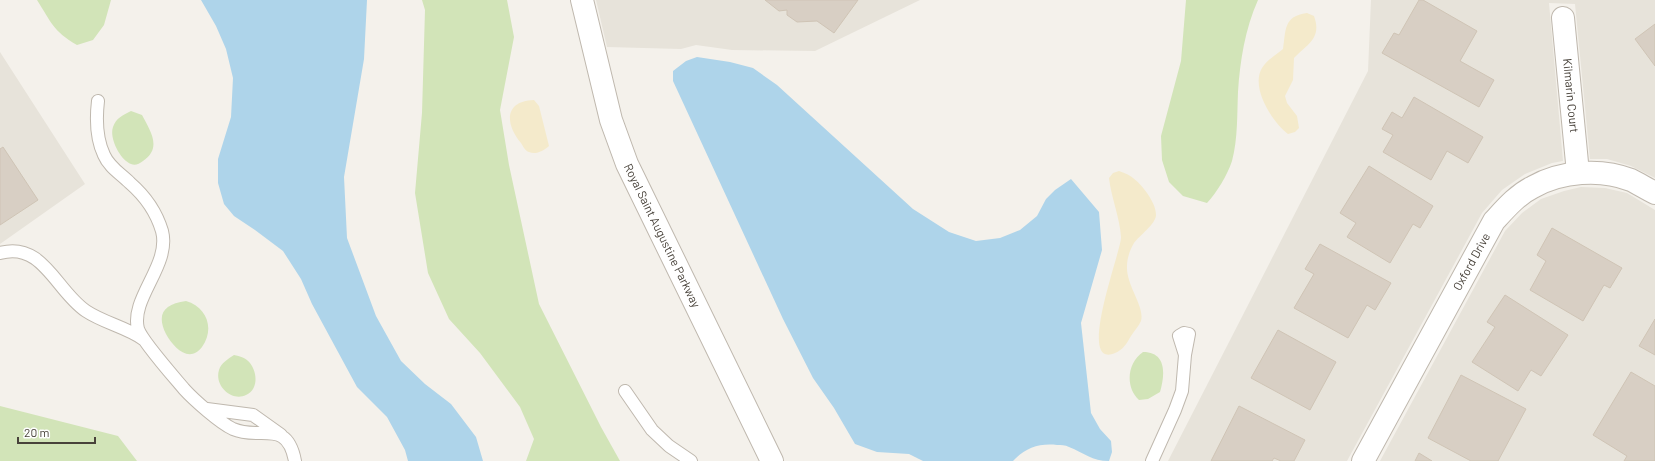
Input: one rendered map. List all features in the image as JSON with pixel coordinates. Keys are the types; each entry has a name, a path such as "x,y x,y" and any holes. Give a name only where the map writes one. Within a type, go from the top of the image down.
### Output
{"street":[{"name":"Royal Saint Augustine Parkway","path":"582,0 611,120 627,164 772,461"},
{"name":"Kilmarin Court","path":"1563,18 1578,173"},
{"name":"Oxford Drive","path":"1363,461 1494,221 1512,201 1533,186 1558,177 1578,173 1605,174 1630,180 1655,193"}],"lane":[{"path":"98,101 96,119 103,154 110,164 149,203 162,232 162,257 145,292 138,316 138,328 143,340"},
{"path":"0,253 8,250 27,253 45,266 74,300 85,310 99,319 134,333 143,340 185,390 221,422 234,430 248,433 273,433 285,438"},
{"path":"1152,461 1176,410 1182,391 1185,355"},
{"path":"625,391 652,430 669,446 691,461"},
{"path":"207,409 253,415 260,419 285,438 292,447 295,461"}],"shaded area":[{"path":"596,0 920,0 815,51 732,50 696,45 681,49 607,47"},
{"path":"1371,0 1655,0 1655,178 1631,166 1607,159 1590,159 1575,4 1549,3 1563,161 1552,163 1525,174 1502,190 1482,213 1347,461 1168,461 1368,71"},
{"path":"0,52 85,184 0,244"},
{"path":"1581,187 1605,188 1627,193 1655,210 1655,461 1380,461 1505,231 1522,213 1541,199"}],"green space":[{"path":"37,0 111,0 104,25 93,40 77,45 53,26"},
{"path":"422,0 507,0 514,37 500,110 509,165 539,304 601,427 620,461 526,461 534,439 520,407 480,353 449,319 428,273 415,193 422,113 425,10"},
{"path":"1186,0 1258,0 1246,34 1240,69 1236,135 1232,161 1221,184 1207,203 1183,196 1169,182 1162,160 1161,136 1181,61"},
{"path":"131,111 142,115 153,140 152,151 149,156 136,165 132,165 127,162 119,153 114,142 112,132 116,121"},
{"path":"186,301 199,308 204,313 208,326 206,340 202,347 197,352 192,354 182,352 173,344 166,334 162,321 162,316 167,307 178,302"},
{"path":"1143,352 1151,353 1160,360 1163,379 1160,392 1148,399 1139,400 1131,389 1130,375 1134,362"},
{"path":"234,355 248,361 254,371 256,380 253,389 241,397 225,391 219,382 218,376 221,365"},
{"path":"0,406 118,436 137,461 0,461"}],"sand":[{"path":"1307,13 1314,16 1316,30 1315,35 1309,44 1294,58 1293,80 1285,96 1287,103 1297,116 1299,128 1295,132 1288,134 1276,122 1265,104 1261,95 1259,76 1264,65 1283,49 1287,25 1290,21 1294,17"},
{"path":"534,100 539,106 549,146 537,153 532,153 524,148 516,136 510,121 512,109 517,104 524,101"},
{"path":"1119,171 1135,179 1141,185 1152,200 1156,215 1150,226 1134,243 1130,251 1127,266 1129,281 1142,315 1141,321 1123,348 1115,353 1104,353 1099,344 1103,306 1121,237 1109,178 1113,173"}],"water":[{"path":"201,0 367,0 364,59 344,177 347,238 376,316 401,361 425,384 451,404 476,437 483,461 408,461 405,450 387,417 357,387 312,304 301,279 283,251 234,216 224,204 218,183 218,159 231,117 233,78 226,49 216,26"},
{"path":"697,57 730,62 753,68 777,85 913,209 949,232 976,241 1000,238 1020,230 1037,216 1046,199 1055,190 1071,179 1099,212 1102,250 1081,323 1091,413 1100,429 1111,441 1112,452 1109,461 1098,460 1068,446 1062,445 1044,445 1033,447 1022,453 1013,461 923,461 909,454 877,452 855,444 834,408 813,378 783,319 673,81 673,71 686,61"}],"building":[{"path":"765,0 858,0 834,33 817,21 797,22 787,15 787,10 779,11"},
{"path":"1419,0 1423,0 1477,31 1460,61 1494,80 1479,107 1382,53 1394,33 1399,35"},
{"path":"1655,24 1655,66 1635,39"},
{"path":"1414,97 1483,137 1468,163 1447,151 1431,180 1383,152 1393,135 1382,129 1392,112 1402,118"},
{"path":"3,147 38,200 0,225 0,149"},
{"path":"1369,166 1433,206 1420,228 1413,224 1390,263 1347,237 1356,223 1340,213"},
{"path":"1552,228 1622,268 1610,288 1604,285 1583,321 1530,290 1546,261 1537,255"},
{"path":"1320,244 1391,283 1375,310 1367,305 1348,338 1294,308 1314,274 1305,269"},
{"path":"1505,295 1568,335 1541,376 1531,370 1518,391 1472,362 1495,327 1487,322"},
{"path":"1655,319 1655,355 1639,346"},
{"path":"1278,330 1336,362 1310,410 1251,378"},
{"path":"1631,372 1655,386 1655,461 1624,461 1627,456 1593,435"},
{"path":"1461,375 1526,409 1498,461 1471,461 1428,438"},
{"path":"1239,406 1305,440 1294,461 1281,461 1274,458 1272,461 1211,461"},
{"path":"1419,453 1432,461 1415,461"}]}
